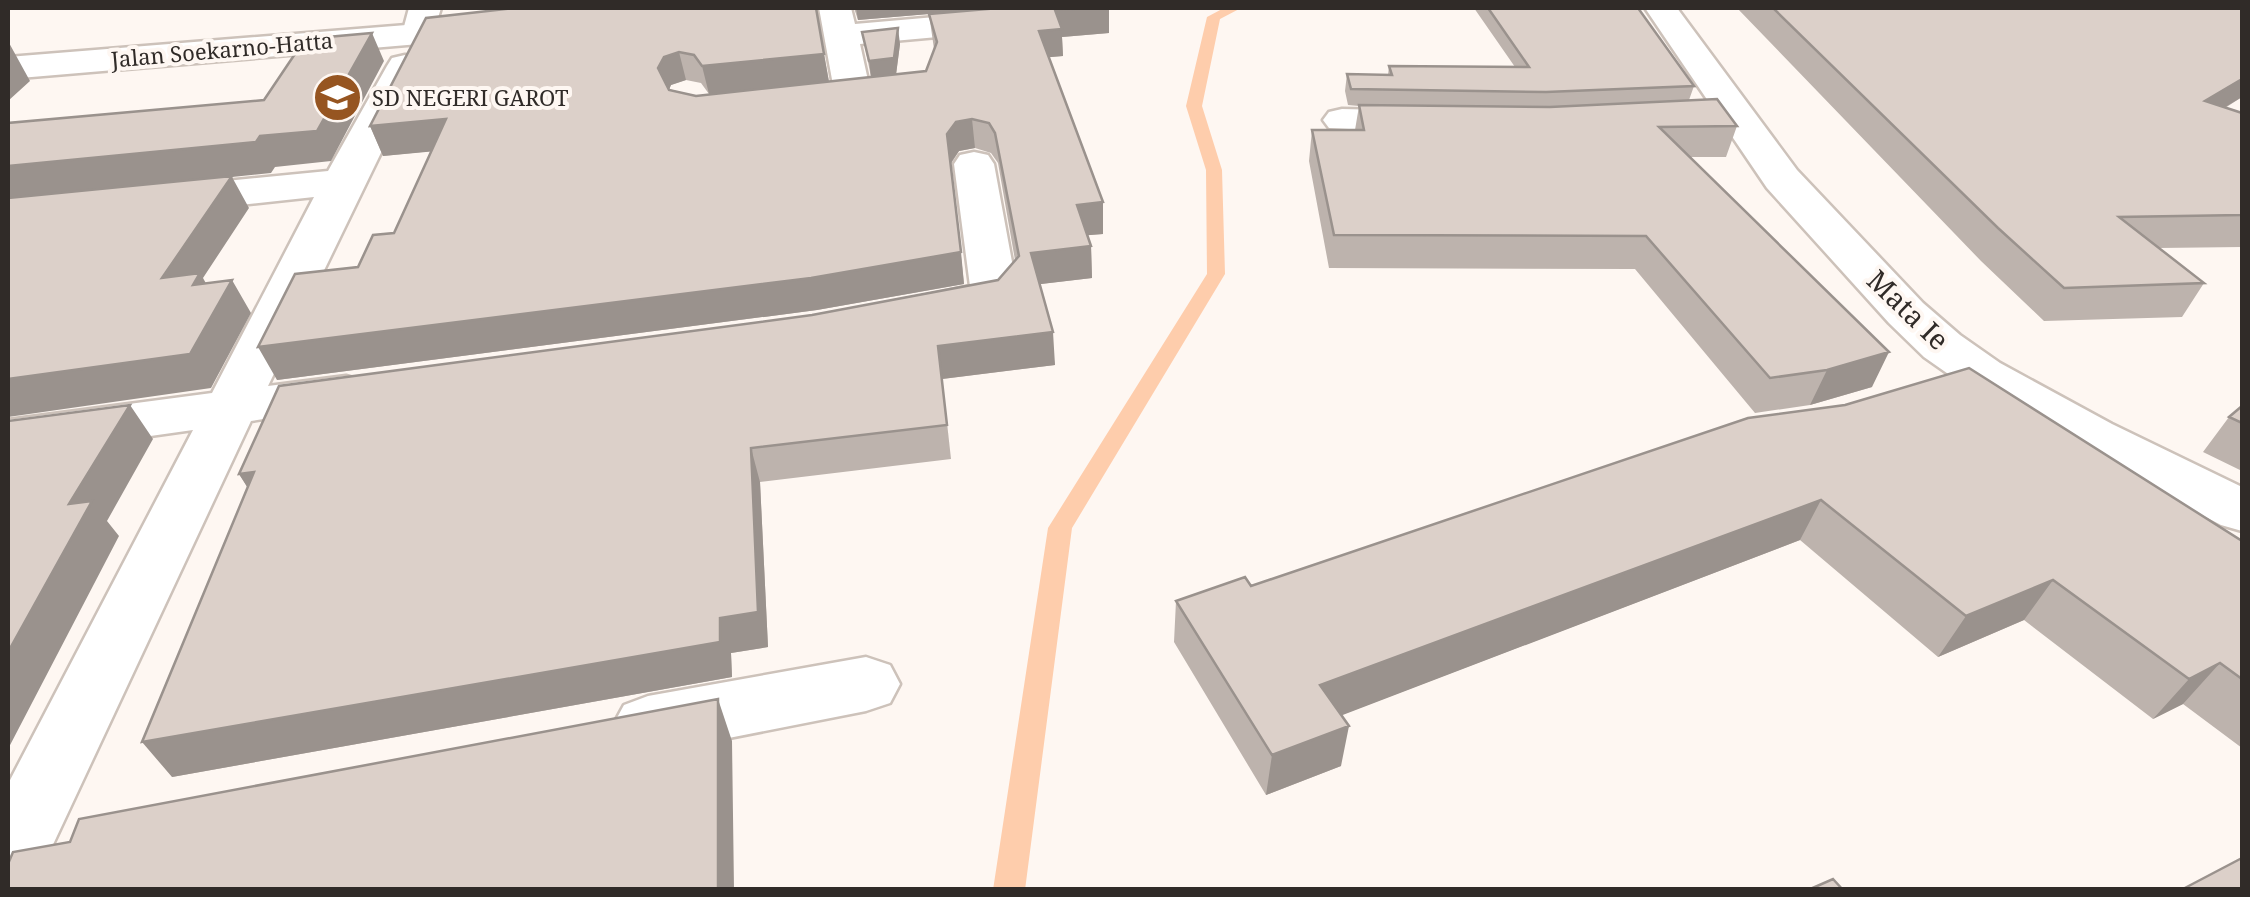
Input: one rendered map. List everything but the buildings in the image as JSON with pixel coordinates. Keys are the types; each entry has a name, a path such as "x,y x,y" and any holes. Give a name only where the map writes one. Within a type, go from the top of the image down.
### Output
{"main road":[{"name":"Jalan Soekarno-Hatta","path":"8,40 215,21 616,8"},
{"name":"Mata Ie","path":"1660,8 1718,116 1942,346 1982,374 2242,511"},
{"name":"Jalan Soekarno-Hatta","path":"8,68 408,16"},
{"path":"10,849 343,182 397,84 408,16"},
{"path":"761,104 868,93 839,21 1041,18"},
{"path":"1342,120 1469,122"},
{"path":"891,316 983,299 994,289 974,164"},
{"path":"126,203 343,182"},
{"path":"1926,390 1982,374"},
{"path":"8,438 388,387"},
{"path":"595,734 866,684"},
{"path":"10,849 93,828"}],"waterway":[{"path":"1009,890 1060,528 1216,274 1214,170 1194,106 1214,17 1234,8"}],"place":[{"name":"SD NEGERI GAROT","path":"337,98"}]}
